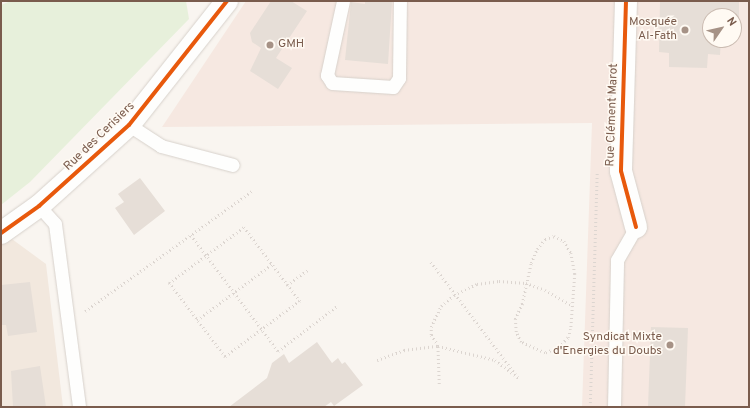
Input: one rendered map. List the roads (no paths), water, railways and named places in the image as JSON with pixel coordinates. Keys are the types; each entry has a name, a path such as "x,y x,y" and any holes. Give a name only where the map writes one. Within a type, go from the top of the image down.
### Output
{"street":[{"name":"Rue des Cerisiers","path":"1,233 39,206 129,125 226,1"},
{"name":"Rue Clément Marot","path":"626,1 620,172 636,227"}],"lane":[{"path":"343,1 327,76 332,83 394,87 399,78 400,1"},
{"path":"129,125 162,146 233,165"},
{"path":"39,206 55,224 79,407"},
{"path":"614,407 617,260 636,227"}],"place":[{"name":"Mosquée Al-Fath","path":"685,30"},
{"name":"GMH","path":"270,45"},
{"name":"Syndicat Mixte d'Energies du Doubs","path":"670,345"}]}
